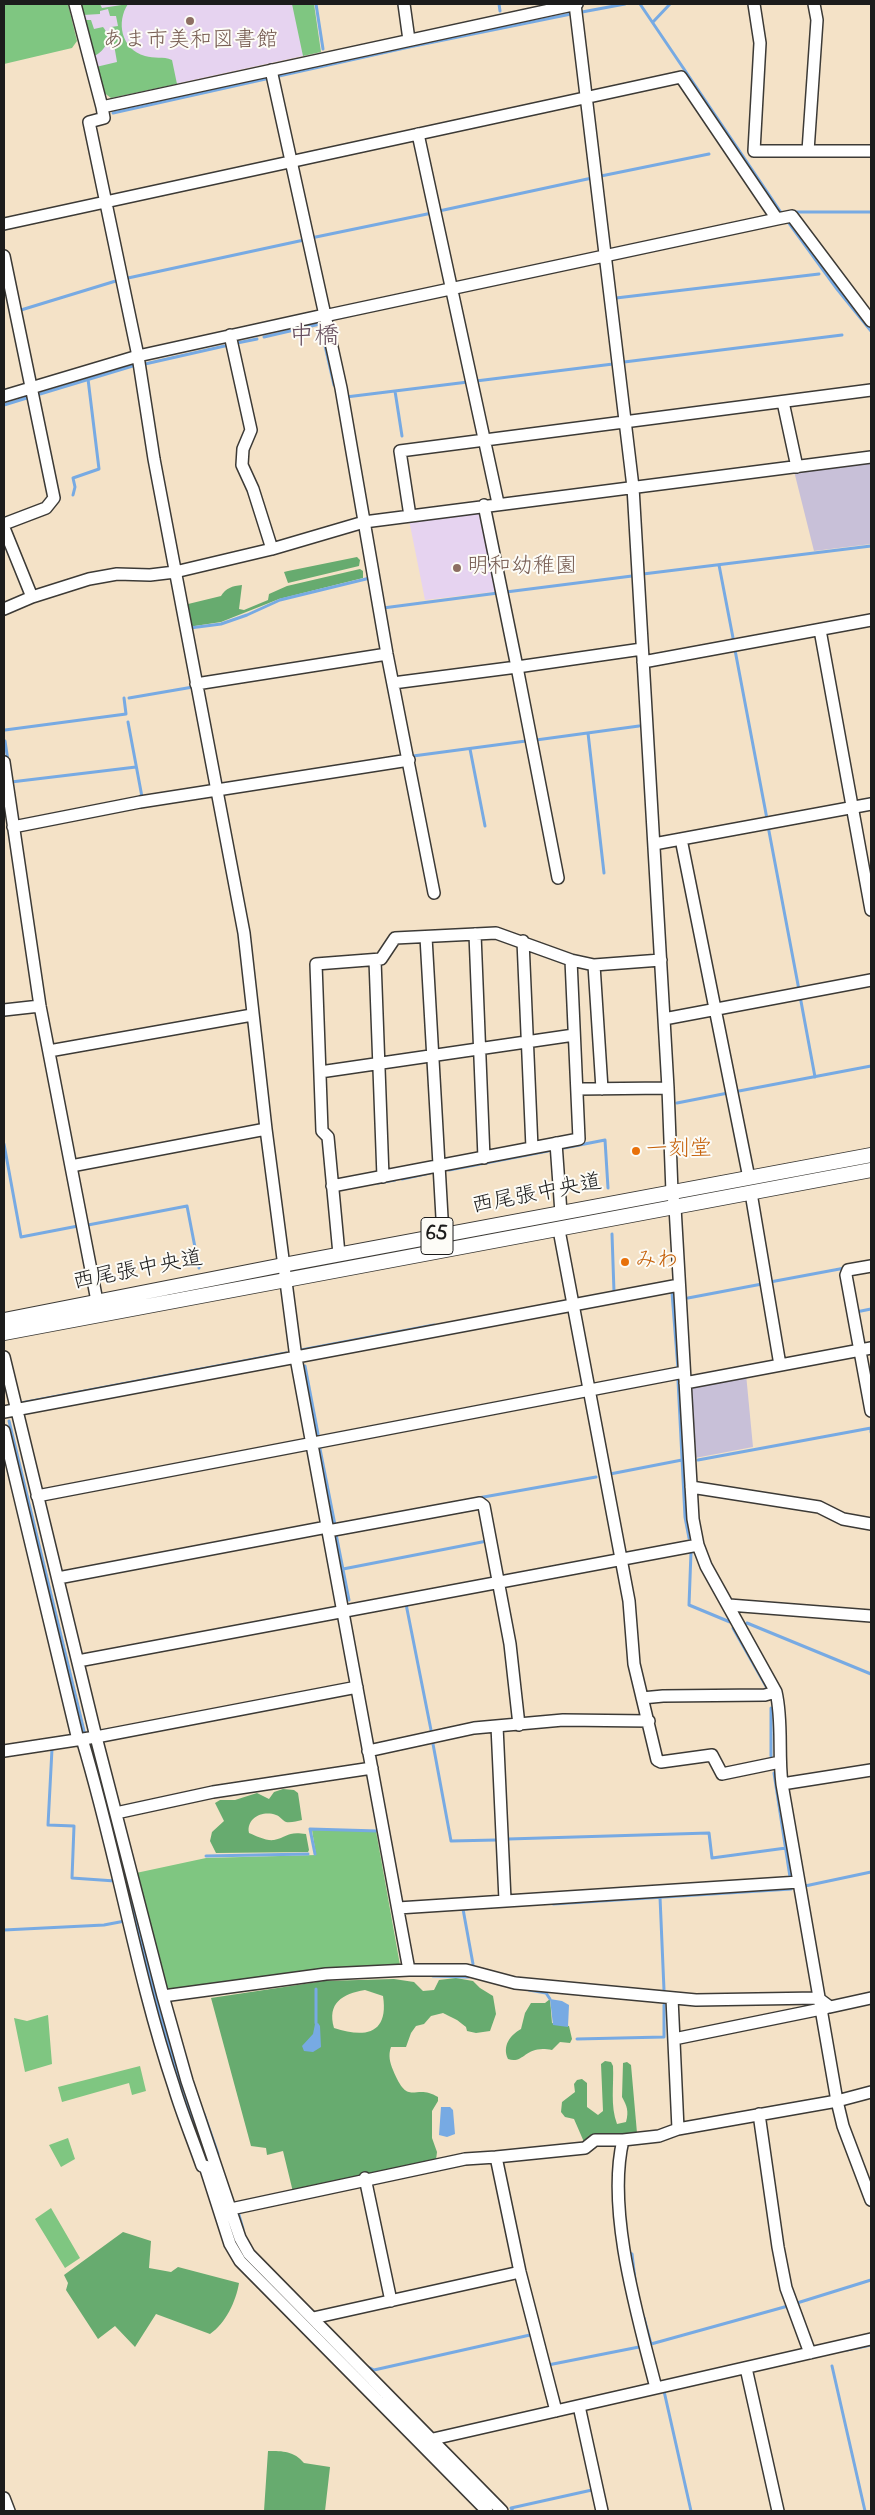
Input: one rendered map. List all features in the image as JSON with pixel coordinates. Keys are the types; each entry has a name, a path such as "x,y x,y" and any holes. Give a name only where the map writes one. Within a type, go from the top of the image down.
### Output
{"main road":[{"name":"西尾張中央道","path":"4,1320 338,1254 871,1155"},
{"name":"西尾張中央道","path":"4,1333 871,1170"}],"street":[{"path":"75,4 102,107 104,118 89,122 138,356 154,459 244,933 266,1129 296,1358 409,1970"},
{"path":"404,4 410,40"},
{"path":"102,107 273,76 410,40 576,4 633,487 661,960 672,1192 675,1208 693,1520 698,1545 706,1566 776,1692 779,1707 782,1784 822,2005 837,2100 843,2126 871,2200"},
{"path":"745,155 760,43 754,4"},
{"path":"808,151 817,20 814,4"},
{"path":"273,76 341,388 387,654 434,893"},
{"path":"4,224 291,160 682,77 745,155 782,218 871,321"},
{"path":"418,134 498,504"},
{"path":"745,155 808,151 871,151"},
{"path":"4,396 138,356 782,218"},
{"path":"4,256 54,498 46,508 4,524"},
{"path":"230,335 251,430 243,449 242,465 253,489 272,548"},
{"path":"410,516 400,451 871,390"},
{"path":"783,402 797,466"},
{"path":"4,609 32,597 89,579 117,574 150,575 175,572 272,548 364,522 484,505 871,458"},
{"path":"484,505 558,878"},
{"path":"4,528 32,597"},
{"path":"643,662 871,620"},
{"path":"820,630 871,910"},
{"path":"393,683 642,649"},
{"path":"196,684 387,654"},
{"path":"13,827 216,789 409,760"},
{"path":"4,762 40,1006 97,1301"},
{"path":"654,844 871,804"},
{"path":"681,839 749,1178"},
{"path":"338,1254 328,1137 322,1131 316,964 380,959 396,938 496,933 523,941 571,960 594,964 661,960"},
{"path":"475,934 484,1158"},
{"path":"426,937 443,1235"},
{"path":"523,941 532,1148"},
{"path":"375,960 383,1177"},
{"path":"332,1186 579,1139 571,960"},
{"path":"594,964 602,1089"},
{"path":"664,1019 871,980"},
{"path":"4,1010 40,1006"},
{"path":"49,1052 252,1014"},
{"path":"320,1072 574,1035"},
{"path":"576,1089 668,1088"},
{"path":"71,1166 266,1129"},
{"path":"556,1144 561,1213"},
{"path":"751,1193 780,1365"},
{"path":"559,1230 622,1559 629,1601 634,1664 650,1721 657,1760 662,1762 712,1755 722,1774 780,1762"},
{"path":"871,1266 848,1270 846,1275 866,1349 871,1411"},
{"path":"4,1412 679,1284"},
{"path":"38,1496 590,1390 780,1365 866,1349"},
{"path":"4,1357 96,1737 187,2081 205,2165 231,2209 240,2238 249,2254 313,2318 427,2439 487,2511"},
{"path":"4,1431 80,1739 102,1807 147,1990 173,2086 205,2165 230,2244 240,2261 502,2511"},
{"path":"692,1487 819,1507 843,1519 871,1524"},
{"path":"58,1578 480,1503 484,1506 500,1582 510,1644 519,1725"},
{"path":"78,1660 698,1545"},
{"path":"729,1605 871,1616"},
{"path":"4,1751 96,1737 357,1687"},
{"path":"642,1698 765,1695 776,1692"},
{"path":"368,1750 474,1728 563,1720 650,1721"},
{"path":"497,1726 504,1900"},
{"path":"116,1813 213,1792 372,1768"},
{"path":"782,1784 871,1770"},
{"path":"398,1908 799,1882"},
{"path":"163,1996 326,1974 409,1970 466,1970 515,1983 696,2000 822,2005"},
{"path":"672,1998 678,2129"},
{"path":"674,2039 822,2005 871,1998"},
{"path":"231,2209 365,2178 465,2159 585,2148 595,2140 623,2140 659,2136 678,2129 871,2092"},
{"path":"759,2114 778,2247 786,2288 810,2353"},
{"path":"623,2140 618,2159 618,2182 625,2256 656,2388"},
{"path":"496,2157 520,2272 556,2411"},
{"path":"365,2178 391,2301"},
{"path":"313,2318 520,2272"},
{"path":"427,2439 871,2339"},
{"path":"746,2368 778,2511"},
{"path":"579,2406 602,2511"},
{"path":"4,2498 8,2511"}],"shaded area":[{"path":"81,4 314,4 321,52 111,98 103,92"},
{"path":"871,462 871,544 814,551 794,471"},
{"name":"明和幼稚園","path":"483,510 500,591 425,600 409,520"},
{"path":"746,1374 753,1447 695,1458 690,1385"}],"green space":[{"path":"4,4 68,4 77,41 72,48 4,64"},
{"path":"81,4 100,4 102,8 128,4 122,19 123,34 126,41 137,52 145,56 172,60 177,84 111,98 103,92 96,67 117,62 111,27 118,26 116,16 110,16 108,9 100,11 100,14 83,15"},
{"path":"292,4 314,4 321,52 303,56"},
{"path":"85,20 91,20 94,29 103,27 107,35 102,51 94,56"},
{"path":"357,557 360,560 359,566 288,583 284,572 288,571"},
{"path":"360,569 363,571 363,578 279,599 221,622 188,627 184,605 221,596 227,589 232,587 242,585 239,609 244,610 268,600 269,594 287,586"},
{"path":"283,1789 294,1790 298,1793 302,1820 286,1822 279,1816 271,1814 256,1816 250,1823 249,1833 271,1840 291,1834 306,1834 308,1852 216,1853 210,1841 212,1832 224,1821 215,1803 220,1800 235,1800 257,1793 269,1799 274,1792"},
{"path":"312,1830 376,1831 400,1965 167,1991 136,1873 206,1858 316,1855"},
{"path":"456,1978 473,1981 493,1996 496,2014 490,2031 476,2033 467,2031 466,2027 457,2020 443,2013 431,2016 424,2024 416,2026 411,2033 406,2047 391,2047 391,2065 403,2089 408,2092 430,2093 438,2097 438,2101 432,2111 432,2138 437,2152 436,2160 293,2192 283,2151 267,2155 266,2148 251,2146 211,1998 324,1981 394,1979 414,1982 423,1991 434,1990 439,1980","holes":["365,1990 383,1996 384,2009 382,2019 378,2026 372,2030 364,2033 355,2033 334,2028 333,2012 338,2001 343,1997"]},
{"path":"550,1999 552,2023 569,2026 572,2039 570,2043 560,2042 552,2050 536,2050 518,2059 508,2059 506,2050 508,2041 513,2034 521,2029 525,2013 531,2003 545,2003"},
{"path":"48,2015 52,2064 25,2072 14,2018 27,2021"},
{"path":"605,2061 611,2062 613,2066 613,2103 617,2124 626,2122 627,2109 622,2097 623,2063 627,2062 631,2065 637,2133 584,2142 574,2119 565,2117 561,2112 562,2102 575,2092 574,2084 577,2080 582,2079 587,2083 587,2107 598,2115 603,2111 601,2064"},
{"path":"140,2066 146,2091 132,2095 129,2083 62,2102 58,2087"},
{"path":"68,2138 75,2159 61,2167 49,2145"},
{"path":"51,2208 80,2258 65,2268 35,2219"},
{"path":"123,2232 151,2241 149,2268 171,2272 178,2267 239,2283 229,2311 221,2324 210,2334 156,2314 135,2347 115,2326 98,2339 66,2290 68,2283 64,2275"},
{"path":"268,2451 288,2452 304,2463 330,2467 325,2511 264,2511"}],"water":[{"path":"550,1999 562,2001 569,2005 568,2027 553,2025"},
{"path":"318,2023 320,2026 321,2047 313,2052 304,2051 302,2046 313,2034 315,2024"},
{"path":"441,2107 450,2107 453,2110 455,2134 447,2137 439,2135"}],"waterway":[{"path":"316,4 323,49"},
{"path":"499,4 500,11"},
{"path":"582,12 625,4"},
{"path":"640,4 782,214"},
{"path":"653,22 670,4"},
{"path":"113,113 409,47 571,14"},
{"path":"601,176 709,154"},
{"path":"439,211 592,178"},
{"path":"793,212 871,212"},
{"path":"311,238 432,213"},
{"path":"786,219 837,289 871,331"},
{"path":"128,278 304,240"},
{"path":"616,298 819,274"},
{"path":"21,310 119,280"},
{"path":"264,337 320,324 334,385"},
{"path":"624,362 842,335"},
{"path":"237,343 257,339"},
{"path":"145,364 229,345"},
{"path":"476,381 613,364"},
{"path":"40,394 136,365"},
{"path":"73,495 75,487 73,478 99,469 88,379"},
{"path":"346,397 468,382"},
{"path":"395,391 402,436"},
{"path":"4,405 30,397"},
{"path":"643,574 871,546"},
{"path":"719,565 734,643"},
{"path":"506,592 632,576"},
{"path":"190,628 221,624 280,600 370,578 370,580"},
{"path":"383,608 498,593"},
{"path":"735,650 767,819"},
{"path":"129,698 193,687"},
{"path":"5,730 126,714 124,698"},
{"path":"128,722 142,797 144,797"},
{"path":"536,740 639,726"},
{"path":"588,733 604,873"},
{"path":"5,741 8,761"},
{"path":"413,756 526,741"},
{"path":"470,749 485,826"},
{"path":"11,782 136,767"},
{"path":"768,826 799,990"},
{"path":"800,996 815,1077"},
{"path":"739,1091 871,1066"},
{"path":"677,1103 728,1093"},
{"path":"564,1148 605,1140 608,1188"},
{"path":"4,1144 21,1237 78,1226"},
{"path":"449,1170 548,1151"},
{"path":"402,1179 430,1173"},
{"path":"378,1183 395,1180"},
{"path":"88,1225 187,1206 199,1268"},
{"path":"612,1234 614,1292"},
{"path":"770,1282 845,1268"},
{"path":"688,1298 762,1284"},
{"path":"672,1293 678,1369"},
{"path":"856,1312 871,1309"},
{"path":"301,1350 434,1325"},
{"path":"21,1403 286,1353"},
{"path":"305,1366 318,1434"},
{"path":"678,1380 685,1517 689,1538"},
{"path":"9,1421 85,1735"},
{"path":"698,1460 871,1428 871,1432"},
{"path":"320,1449 335,1525 337,1525"},
{"path":"610,1474 682,1460"},
{"path":"478,1498 596,1477"},
{"path":"336,1534 349,1600"},
{"path":"343,1569 487,1541"},
{"path":"691,1552 689,1605 730,1622"},
{"path":"406,1604 431,1730"},
{"path":"747,1623 871,1674"},
{"path":"733,1628 767,1688"},
{"path":"771,1708 771,1756"},
{"path":"433,1744 451,1841 496,1840"},
{"path":"52,1749 48,1825 74,1826 72,1878 115,1881"},
{"path":"774,1773 790,1877"},
{"path":"100,1783 160,2015 182,2092 208,2162"},
{"path":"315,1854 310,1829 378,1831"},
{"path":"508,1839 709,1833 712,1858 786,1848"},
{"path":"206,1856 308,1854"},
{"path":"805,1886 871,1872"},
{"path":"553,1904 791,1889"},
{"path":"660,1897 664,1990"},
{"path":"467,1909 463,1909 473,1964"},
{"path":"4,1930 104,1925 125,1921"},
{"path":"433,1976 469,1977"},
{"path":"316,1989 316,2023"},
{"path":"529,1990 546,1993 550,1999"},
{"path":"577,2039 664,2037 664,2005"},
{"path":"204,2114 218,2154"},
{"path":"239,2215 243,2229"},
{"path":"628,2253 632,2254 635,2280"},
{"path":"797,2303 871,2280"},
{"path":"644,2318 651,2344 788,2306"},
{"path":"368,2367 374,2370 530,2335 532,2338"},
{"path":"847,2350 871,2345"},
{"path":"548,2365 639,2347"},
{"path":"832,2366 865,2511"},
{"path":"664,2391 691,2511"},
{"path":"513,2511 511,2508 592,2490"}],"place":[{"name":"あま市美和図書館","path":"190,21"},
{"name":"明和幼稚園","path":"457,568"},
{"name":"一刻堂","path":"636,1151"},
{"name":"みわ","path":"625,1262"}],"district":[{"name":"中橋","path":"314,339"}]}
